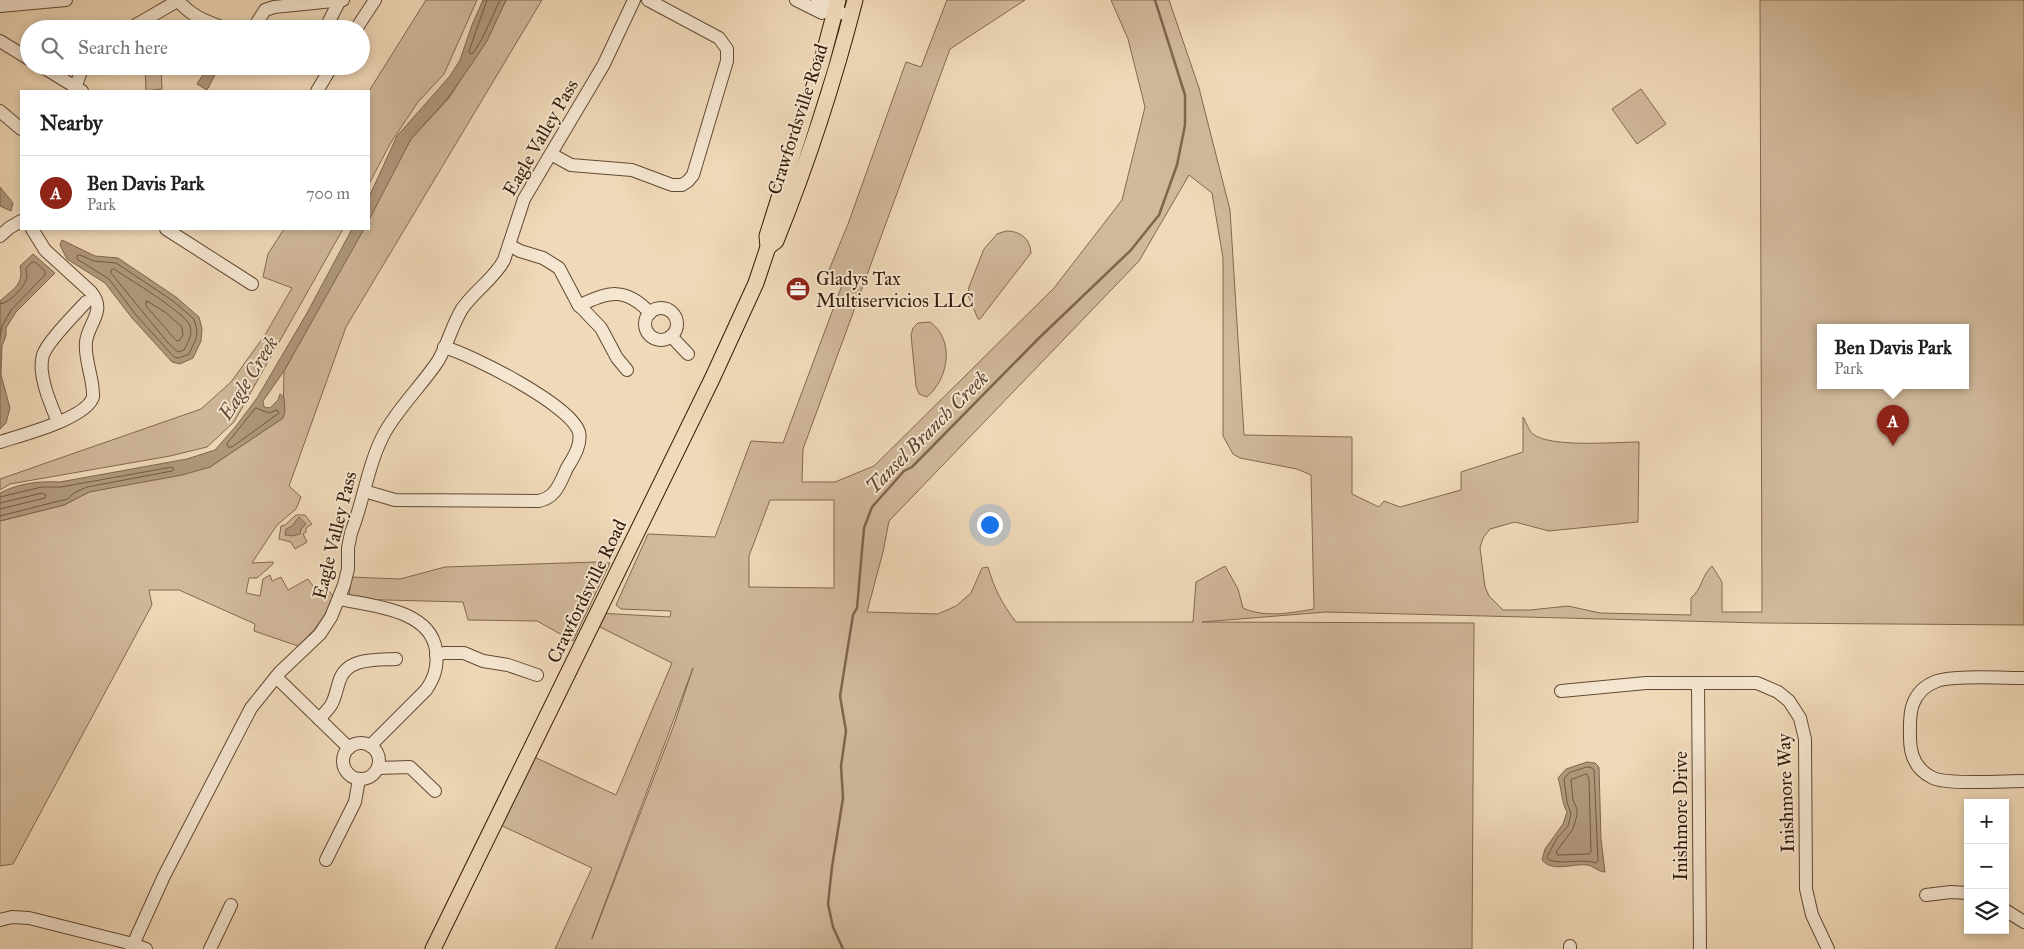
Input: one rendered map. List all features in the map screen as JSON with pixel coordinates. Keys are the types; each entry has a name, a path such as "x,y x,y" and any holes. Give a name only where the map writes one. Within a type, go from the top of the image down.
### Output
{"main road":[{"name":"Crawfordsville Road","path":"768,247 776,241 798,184 826,104 855,0"},
{"name":"Crawfordsville Road","path":"433,949 697,411 756,283 768,247 767,236 817,79 835,7"}],"street":[{"path":"0,6 66,0"},
{"path":"145,20 179,0 187,11 204,20"},
{"path":"259,20 265,10 342,0"},
{"path":"330,20 342,0"},
{"path":"362,20 375,0"},
{"name":"Eagle Valley Pass","path":"132,946 164,876 243,722 260,696 276,677 320,634 329,621 339,599 348,569 348,548 351,533 378,446 385,432 432,369 463,307 496,274 504,260 524,199 609,55 634,0"},
{"path":"551,154 571,164 636,171 666,184 678,186 688,181 694,172 728,59 726,46 719,38 648,0"},
{"path":"796,0 822,13 835,7"},
{"path":"817,0 851,16"},
{"path":"0,41 20,53"},
{"path":"54,75 77,90 81,75"},
{"path":"318,90 326,75"},
{"path":"0,111 20,128"},
{"path":"1,232 20,222"},
{"path":"0,442 32,433 58,422 86,407 92,401 93,391 85,343 90,328 96,320 98,305 93,294 45,250 33,230"},
{"path":"168,230 252,284"},
{"path":"509,245 520,251 543,258 559,268 579,306 601,328 617,358 627,370"},
{"path":"579,306 602,295 617,294 636,300 650,313"},
{"path":"58,422 48,399 43,377 43,355 49,345 86,302"},
{"path":"660,309 666,310 673,315 676,326 671,336 660,340 649,335 645,324 650,313 660,309"},
{"path":"671,336 688,354"},
{"path":"364,492 395,500 538,501 554,494 558,488 578,445 579,436 575,424 549,402 512,378 479,361 444,347"},
{"path":"339,599 411,617 429,632 434,643 436,655 435,672 426,690 370,746"},
{"path":"436,655 444,653 464,654 483,661 508,665 537,674"},
{"path":"319,719 335,701 340,679 352,665 369,660 396,659"},
{"path":"276,677 349,748"},
{"path":"2024,678 1942,679 1930,684 1921,691 1913,704 1910,716 1911,751 1921,770 1932,777 1944,781 2024,781"},
{"name":"Inishmore Way","path":"1561,691 1636,683 1749,682 1767,686 1785,697 1799,715 1805,739 1806,889 1812,916 1828,949"},
{"name":"Inishmore Drive","path":"1698,683 1700,949"},
{"path":"359,744 370,746 378,756 378,768 370,777 358,779 350,775 344,767 344,757 349,748 359,744"},
{"path":"378,768 410,767 435,791"},
{"path":"326,860 355,802 358,779"},
{"path":"1926,895 1951,892 1964,893"},
{"path":"210,949 231,905"},
{"path":"2009,913 2024,922"},
{"path":"0,920 12,917 29,918 146,949"}],"shaded area":[{"path":"426,0 477,0 444,74 418,102 390,144 370,182 370,90"},
{"path":"506,0 542,0 346,327 289,486 301,497 296,509 277,525 252,563 273,562 273,564 257,578 249,578 246,593 260,596 263,579 270,575 272,581 281,577 288,590 308,579 316,590 326,590 333,596 323,617 298,646 254,631 255,624 179,590 149,590 152,605 13,864 0,866 0,521 64,505 89,492 210,467 283,418 284,371 361,230 370,230 370,215 411,139 449,98 489,35"},
{"path":"947,0 1025,0 950,49 803,449 802,482 835,482 874,466 1054,288 1122,200 1145,107 1128,39 1111,0 1169,0 1199,88 1230,210 1244,435 1352,437 1352,494 1379,507 1384,501 1400,507 1461,490 1461,472 1523,452 1523,417 1533,434 1554,441 1568,443 1639,442 1638,522 1549,531 1515,522 1490,529 1483,538 1480,548 1485,587 1489,596 1503,610 1530,610 1568,606 1600,613 1691,615 1691,598 1712,566 1722,582 1722,612 1762,612 1760,0 2024,0 2024,625 1762,623 1326,612 1202,622 1474,623 1472,949 555,949 592,868 496,823 530,755 616,795 672,663 594,624 598,613 670,617 671,611 621,609 616,605 648,534 715,537 751,441 783,443 844,280 829,270 848,224 906,62 921,67","holes":["1189,175 1212,193 1223,258 1223,436 1233,454 1240,458 1297,469 1311,475 1314,609 1269,614 1243,608 1238,589 1225,566 1196,582 1193,622 1016,622 999,596 988,567 982,568 971,593 956,606 938,614 867,612 889,521 1139,261","770,500 834,500 834,588 749,587 749,556","693,668 674,725 592,939"]},
{"path":"145,75 161,75 162,89 146,90"},
{"path":"1641,89 1666,124 1637,144 1612,109"},
{"path":"283,230 342,230 234,422 207,447 170,456 10,484 0,490 0,479 201,409 231,382 265,335 292,288 263,277 268,254"},
{"path":"1006,231 1016,232 1023,236 1029,243 1031,253 980,319 978,319 968,295 969,287 984,249 997,234"},
{"path":"930,322 943,339 946,359 940,380 927,397 919,394 916,386 911,335 913,328 918,323"},
{"path":"296,515 305,515 312,524 306,528 306,532 303,534 307,542 295,549 291,542 279,539 281,526 285,525"},
{"path":"610,563 573,641 537,621 468,620 463,602 349,599 351,577 400,579 445,567"}],"water":[{"path":"483,0 506,0 487,41 473,62 448,98 411,139 370,218 370,195 397,136 450,76 460,60"},
{"path":"203,75 215,75 207,90 197,84"},
{"path":"0,187 13,203 11,211 0,206"},
{"name":"Eagle Creek","path":"351,230 363,230 284,371 263,401 264,407 270,408 278,400 280,394 284,397 285,411 283,418 210,467 182,475 89,492 64,505 0,521 0,493 15,487 37,482 60,482 187,459 215,450 257,398 307,313"},
{"path":"62,240 95,256 118,258 176,297 199,317 202,329 201,341 193,358 180,364 172,362 132,318 105,283 67,259 60,245"},
{"path":"33,254 55,273 16,312 6,328 6,336 2,346 1,375 10,408 6,423 0,429 0,301 19,282 20,266"},
{"path":"299,517 306,524 301,529 300,534 285,535 286,529 292,526"},
{"path":"1587,762 1595,763 1599,767 1601,839 1605,872 1587,865 1557,867 1547,864 1542,860 1545,849 1563,824 1567,812 1558,778 1566,769"}],"waterway":[{"name":"Tansel Branch Creek","path":"843,949 833,927 828,904 843,798 841,766 846,731 840,696 853,615 857,608 864,528 872,507 904,471 912,467 1038,339 1131,250 1159,215 1177,165 1185,125 1185,95 1155,0"}],"place":[{"name":"Gladys Tax Multiservicios LLC","path":"798,289"},
{"name":"Ben Davis Park","path":"1893,446"}]}
